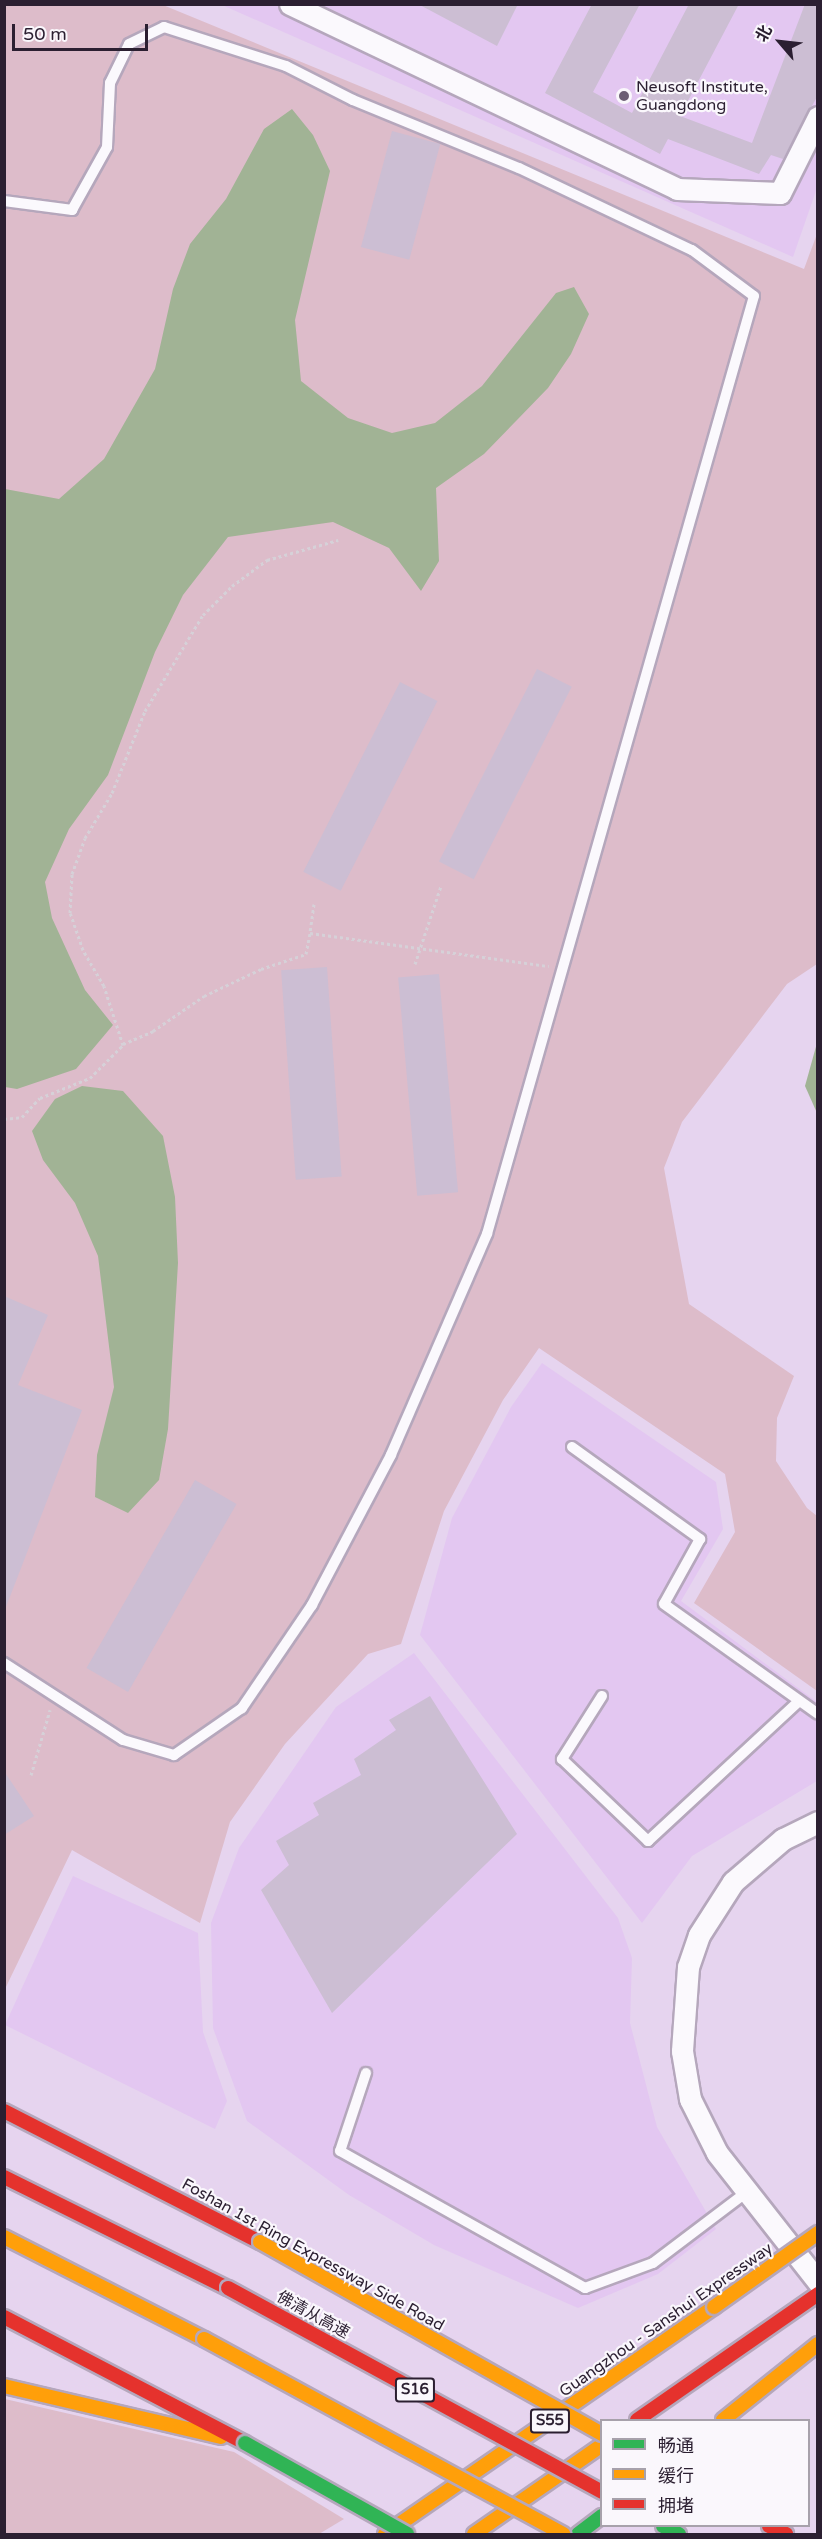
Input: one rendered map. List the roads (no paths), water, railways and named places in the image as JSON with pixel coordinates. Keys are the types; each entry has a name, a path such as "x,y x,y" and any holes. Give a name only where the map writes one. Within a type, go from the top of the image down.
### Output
{"main road":[{"name":"Foshan 1st Ring Expressway Side Road","path":"4,2111 260,2242 600,2433"},
{"name":"佛清从高速","path":"4,2176 228,2288 600,2491"},
{"name":"Guangzhou - Sanshui Expressway","path":"385,2535 818,2234"},
{"path":"4,2237 204,2339 563,2535"},
{"path":"640,2419 818,2294"},
{"path":"4,2317 245,2443 407,2535"},
{"path":"725,2419 818,2344"},
{"path":"4,2386 245,2443"},
{"path":"474,2535 600,2446"},
{"path":"578,2535 600,2518"},
{"path":"665,2527 679,2535"},
{"path":"771,2527 786,2535"}],"street":[{"path":"290,4 677,189 780,193 818,117"},
{"path":"818,1822 783,1839 733,1881 699,1935 688,1967 682,2051 690,2099 717,2153 818,2282"}],"lane":[{"path":"4,201 72,210 106,147 110,83 129,44 164,27 286,66 353,100 519,168 692,250 754,296 482,1245 391,1455 312,1605 242,1708 174,1755 123,1740 4,1663"},
{"path":"572,1448 700,1539 664,1604 818,1714"},
{"path":"602,1696 562,1759 648,1841 799,1701"},
{"path":"366,2073 340,2151 585,2288 653,2263 747,2192"}],"place":[{"name":"Neusoft Institute, Guangdong","path":"624,96"}]}
